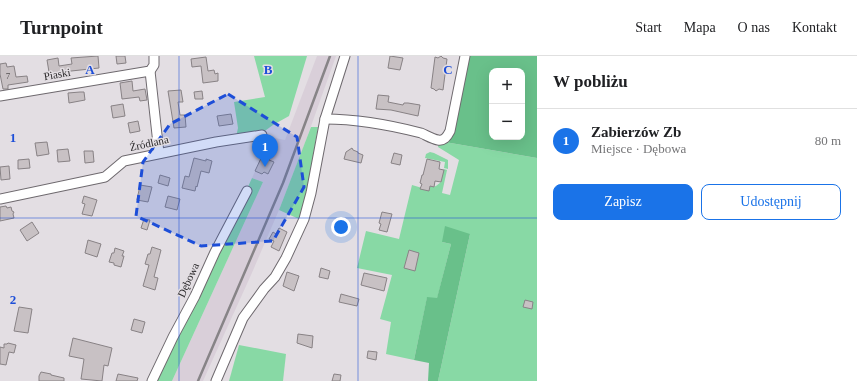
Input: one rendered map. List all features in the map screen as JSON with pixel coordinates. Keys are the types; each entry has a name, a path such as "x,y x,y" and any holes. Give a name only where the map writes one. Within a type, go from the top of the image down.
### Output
{"street":[{"path":"154,56 154,65 150,71 159,153"},
{"path":"216,381 243,318 275,277 286,258 304,219 311,193 325,119 345,56"},
{"path":"325,119 386,125 422,133 438,140 443,139 448,136 450,132 465,56"},
{"name":"Piaski","path":"0,96 150,71"},
{"name":"Źródlana","path":"0,199 105,177 124,161 216,142 262,135"},
{"name":"Dębowa","path":"152,381 195,296 215,252 247,191"}],"highlighted area":[{"path":"228,94 297,137 304,187 273,241 201,246 136,216 143,162 170,124"}],"shaded area":[{"path":"317,56 336,56 279,210 251,275 203,381 172,381 263,182 252,178 263,153 268,155 275,138 285,140"}],"green space":[{"path":"254,56 307,56 289,116 262,133 236,137 238,128 234,102 265,97"},
{"path":"469,56 537,56 537,158 439,141 449,140"},
{"path":"311,127 318,127 306,197 299,219 279,210"},
{"path":"439,141 537,158 537,381 438,381 470,234 442,242 451,244 437,299 427,298 414,360 386,354 391,322 380,319 392,275 357,268 366,231 399,239 412,185 429,190 430,186 436,186 441,182 444,169 447,170 442,193 450,195 459,160 438,147"},
{"path":"430,152 448,160 448,169 444,168 445,162 425,158 426,154"},
{"path":"252,178 263,182 172,381 155,381 219,250"},
{"path":"445,226 470,234 438,381 428,381 429,363 414,360 427,297 437,298 451,244 442,242"},
{"path":"239,345 286,354 283,381 229,381"}],"building":[{"path":"98,56 99,68 62,72 63,76 50,78 47,60 58,58 59,66 72,64 71,58"},
{"path":"116,56 125,56 126,63 117,64"},
{"path":"390,56 403,58 400,70 388,68"},
{"path":"441,56 447,59 443,90 439,89 436,91 431,88 435,57 438,58"},
{"path":"206,57 208,71 214,70 215,74 218,73 218,81 203,83 201,66 192,67 191,59"},
{"path":"6,63 7,67 14,66 16,77 27,76 28,82 8,85 8,89 3,89 0,64"},
{"path":"132,81 133,91 145,89 147,100 140,101 139,97 122,99 120,83"},
{"path":"181,90 183,102 178,102 180,115 185,115 186,127 174,128 168,91"},
{"path":"202,91 203,99 195,99 194,92"},
{"path":"84,92 85,100 69,103 68,93"},
{"path":"378,95 389,96 388,102 403,105 404,103 408,103 420,105 418,116 391,110 376,109"},
{"path":"123,104 125,116 113,118 111,106"},
{"path":"231,114 233,124 219,126 217,116"},
{"path":"138,121 140,131 130,133 128,123"},
{"path":"47,142 49,154 37,156 35,143"},
{"path":"352,148 363,155 361,163 344,159 346,152"},
{"path":"68,149 70,161 58,162 57,150"},
{"path":"84,151 93,151 94,162 85,163"},
{"path":"394,153 402,155 400,165 391,163"},
{"path":"263,154 270,157 269,160 274,162 268,174 264,172 262,174 255,171"},
{"path":"194,158 212,161 209,173 201,171 195,191 182,188 185,176 189,177"},
{"path":"29,159 30,168 18,169 18,160"},
{"path":"427,159 440,162 439,169 444,170 441,182 435,181 434,187 430,186 429,191 420,189 422,184 420,183"},
{"path":"9,166 10,179 1,180 0,167"},
{"path":"160,175 170,178 168,186 158,183"},
{"path":"140,185 152,187 148,202 137,200"},
{"path":"84,196 97,200 92,216 82,214 85,204 82,203"},
{"path":"168,196 180,199 177,210 165,207"},
{"path":"6,206 7,208 11,207 12,211 14,212 14,218 0,221 0,207"},
{"path":"382,212 392,214 387,232 379,230"},
{"path":"144,219 150,220 147,230 141,228"},
{"path":"32,222 39,233 27,241 20,230"},
{"path":"279,228 287,232 279,251 271,247 274,241 269,239 273,232 276,234"},
{"path":"88,240 101,244 97,257 85,253"},
{"path":"152,247 161,250 154,277 158,278 155,290 143,286 149,265 145,264"},
{"path":"115,248 124,251 121,267 109,262"},
{"path":"409,250 419,253 415,271 404,268"},
{"path":"321,268 330,271 328,279 319,277"},
{"path":"287,272 299,276 294,291 283,286"},
{"path":"364,273 387,278 384,291 361,285"},
{"path":"341,294 359,299 357,306 339,302"},
{"path":"525,300 533,302 532,309 523,307"},
{"path":"19,307 32,309 28,333 14,331"},
{"path":"134,319 145,322 142,333 131,330"},
{"path":"298,334 313,336 312,348 297,343"},
{"path":"73,338 112,348 108,366 104,365 102,381 81,379 84,359 69,356"},
{"path":"8,343 16,345 14,353 9,352 6,365 0,364 0,347 4,348 4,344"},
{"path":"368,351 377,352 376,360 367,358"},
{"path":"41,372 64,378 64,381 39,381"},
{"path":"118,374 138,378 137,381 116,381"},
{"path":"334,374 341,375 340,381 332,381"}],"railway":[{"path":"198,381 283,183 330,56"}],"place":[{"name":"Zabierzów Zb","path":"265,167"}]}
